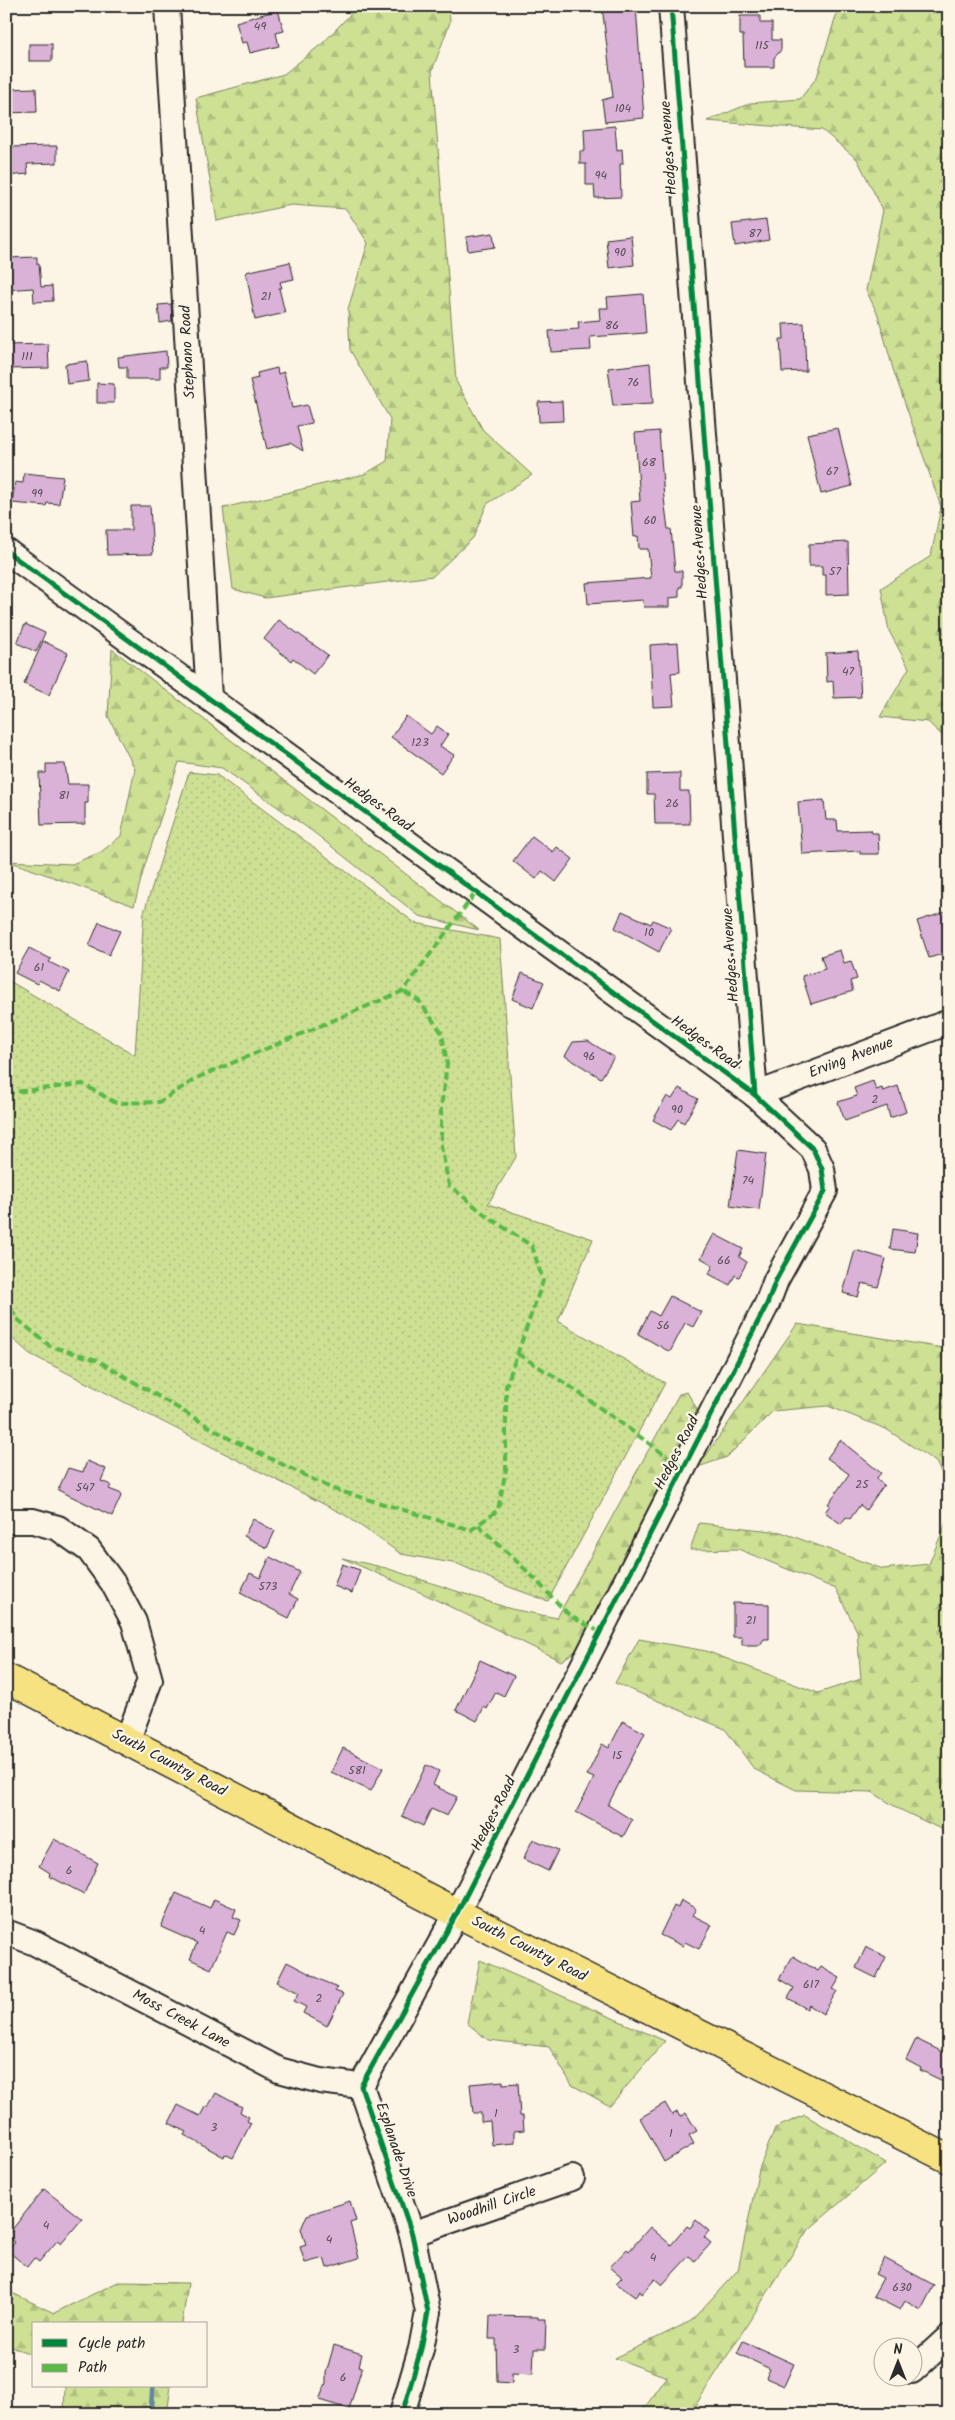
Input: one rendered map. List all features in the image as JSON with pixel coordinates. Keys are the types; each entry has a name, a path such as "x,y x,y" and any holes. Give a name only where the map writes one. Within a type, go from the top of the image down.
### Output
{"main road":[{"name":"South Country Road","path":"6,1678 457,1913 949,2159"}],"street":[{"name":"Stephano Road","path":"167,6 209,697"},
{"name":"Hedges Avenue","path":"671,6 755,1095"},
{"name":"Hedges Road","path":"6,551 755,1095 813,1149 822,1169 825,1191 776,1280 767,1304 457,1913"},
{"name":"Erving Avenue","path":"755,1095 949,1022"},
{"path":"6,1521 33,1521 58,1528 89,1550 113,1583 134,1622 150,1680 127,1741"},
{"name":"Esplanade Drive","path":"402,2414 421,2350 428,2312 412,2234 361,2086 457,1913"},
{"name":"Moss Creek Lane","path":"6,1932 35,1943 280,2070 320,2081 361,2086"},
{"name":"Woodhill Circle","path":"412,2234 572,2178"},
{"path":"922,2363 949,2337"}],"green space":[{"path":"358,6 449,6 450,22 432,71 456,381 483,430 532,475 487,504 473,538 433,576 265,598 233,589 223,508 365,474 387,461 390,419 350,350 348,309 368,243 346,209 291,205 217,221 196,98 284,74 324,42"},
{"path":"839,6 945,6 949,102 949,742 928,722 880,717 909,668 889,631 881,588 931,556 941,507 893,369 878,315 866,290 883,210 857,159 822,130 707,121 751,103 800,99 817,77"},
{"path":"112,649 479,930 419,916 312,831 222,768 179,762 144,868 134,906 8,861 72,864 101,852 121,836 135,769 108,716"},
{"path":"189,772 217,775 415,923 500,939 516,1157 488,1204 593,1239 558,1321 665,1383 548,1601 509,1587 458,1564 401,1554 345,1515 30,1354 6,1333 6,979 135,1055 144,912"},
{"path":"797,1324 949,1349 949,1489 936,1462 886,1429 828,1406 773,1411 727,1457 698,1467"},
{"path":"687,1392 697,1409 687,1442 577,1650 561,1661 424,1594 342,1558 386,1568 511,1609 557,1618 679,1394"},
{"path":"949,1515 949,1833 899,1809 872,1792 796,1790 754,1769 725,1729 615,1683 639,1639 706,1651 818,1693 861,1679 857,1631 836,1589 738,1549 690,1550 699,1523 781,1532 883,1569 929,1564"},
{"path":"480,1960 665,2041 610,2106 572,2085 549,2047 488,2040 467,2023"},
{"path":"805,2115 886,2163 807,2231 690,2414 640,2414 667,2377 615,2358 691,2321 738,2270 759,2169 775,2128"},
{"path":"118,2282 188,2283 182,2322 32,2322 32,2354 6,2345 6,2290 54,2313"},
{"path":"65,2388 171,2388 167,2414 64,2414"}],"building":[{"path":"602,6 636,6 644,118 605,122 602,100 613,97"},
{"path":"278,10 284,31 276,33 279,46 250,53 247,42 242,43 236,22"},
{"path":"740,16 760,16 760,23 772,23 772,40 781,40 781,50 774,58 774,67 744,67 743,35 740,35"},
{"path":"29,44 52,44 52,61 29,61"},
{"path":"36,88 37,112 6,113 6,89"},
{"path":"615,126 617,150 622,149 623,164 620,164 621,197 595,198 594,185 586,185 586,164 580,164 580,151 585,151 584,129"},
{"path":"57,146 57,163 27,164 28,174 6,176 6,147"},
{"path":"766,220 769,240 735,246 732,224"},
{"path":"493,233 495,247 468,251 466,237"},
{"path":"631,236 634,265 609,268 606,239"},
{"path":"37,257 41,287 52,286 53,301 34,302 33,288 6,290 6,258"},
{"path":"290,262 294,279 280,282 282,288 279,288 285,313 255,320 246,272"},
{"path":"643,294 646,333 590,337 591,350 551,352 549,331 579,329 578,322 600,320 599,308 608,308 607,297"},
{"path":"171,304 172,321 160,323 158,305"},
{"path":"804,323 806,371 782,372 780,339 784,339 783,324"},
{"path":"48,344 49,368 6,369 6,345"},
{"path":"166,351 167,367 160,367 160,379 127,379 127,367 119,367 118,357"},
{"path":"87,361 89,381 67,384 65,364"},
{"path":"650,363 653,404 613,406 608,368"},
{"path":"277,368 278,374 284,372 292,408 307,405 312,423 297,426 303,451 290,443 267,449 250,380 258,378 257,373"},
{"path":"97,383 114,384 114,403 97,403"},
{"path":"562,401 563,421 539,422 538,402"},
{"path":"838,428 852,486 821,494 807,434"},
{"path":"659,431 668,529 671,529 675,571 682,571 682,587 679,587 679,597 669,598 669,607 644,607 643,600 588,604 586,583 651,578 648,549 639,549 638,536 634,537 631,502 640,501 635,433"},
{"path":"24,473 63,477 59,504 47,503 46,506 12,503 15,482 23,483"},
{"path":"131,506 150,506 153,554 107,555 106,530 131,530"},
{"path":"848,542 849,594 826,595 826,575 822,575 822,566 809,566 809,544"},
{"path":"279,620 328,655 313,674 293,658 291,661 264,639"},
{"path":"25,624 45,633 36,652 17,643"},
{"path":"43,641 68,653 49,695 24,684"},
{"path":"678,643 680,672 671,673 674,706 653,707 650,645"},
{"path":"858,651 861,697 834,698 833,681 827,682 826,653"},
{"path":"406,716 431,734 437,726 448,734 440,746 454,755 441,773 391,737"},
{"path":"46,764 65,764 68,784 88,784 88,803 85,803 85,824 41,825 39,773 46,773"},
{"path":"680,773 680,791 689,791 690,824 655,824 654,794 647,794 647,774"},
{"path":"824,800 826,820 837,820 838,831 871,830 872,833 878,833 879,854 860,854 860,851 802,854 798,802"},
{"path":"532,836 553,852 557,847 573,859 556,882 542,871 536,879 513,861"},
{"path":"622,911 651,924 653,920 671,928 659,952 615,928"},
{"path":"949,911 949,952 929,958 917,921"},
{"path":"99,922 120,931 109,955 89,946"},
{"path":"29,948 51,959 49,962 69,972 60,991 39,980 37,984 15,973"},
{"path":"840,950 844,963 851,961 857,979 850,981 853,991 811,1004 802,976 825,969 821,956"},
{"path":"522,973 544,982 533,1008 512,999"},
{"path":"588,1041 614,1057 601,1078 565,1056 573,1042"},
{"path":"873,1081 876,1090 882,1088 883,1091 898,1086 906,1112 890,1118 887,1106 845,1121 838,1102 857,1096 854,1088"},
{"path":"679,1088 698,1099 684,1123 678,1119 671,1130 653,1120 667,1096 672,1099"},
{"path":"738,1150 766,1154 759,1210 730,1206"},
{"path":"893,1229 918,1233 915,1252 890,1249"},
{"path":"714,1234 743,1249 739,1257 747,1262 739,1277 735,1275 730,1285 709,1274 713,1265 701,1258"},
{"path":"855,1250 886,1259 878,1287 862,1283 858,1297 843,1293"},
{"path":"670,1296 701,1312 693,1327 685,1323 670,1352 638,1334 650,1311 659,1316"},
{"path":"840,1440 881,1473 876,1479 884,1485 866,1510 860,1505 850,1519 846,1517 841,1524 825,1512 830,1505 828,1504 849,1474 827,1458"},
{"path":"87,1461 106,1469 101,1481 111,1485 109,1489 122,1494 112,1516 58,1490 68,1468 83,1472"},
{"path":"253,1519 275,1531 267,1548 244,1536"},
{"path":"270,1557 300,1572 289,1594 298,1599 289,1618 240,1593 250,1573 260,1578"},
{"path":"342,1564 360,1570 352,1593 334,1586"},
{"path":"733,1603 769,1604 769,1639 764,1639 760,1645 742,1645 742,1637 733,1637"},
{"path":"480,1660 514,1676 504,1696 496,1692 487,1709 484,1707 477,1721 456,1710"},
{"path":"623,1721 645,1733 608,1805 632,1820 623,1837 576,1812 594,1778 587,1775 602,1744 609,1748"},
{"path":"343,1748 383,1768 371,1791 331,1772"},
{"path":"426,1765 439,1771 433,1785 457,1797 447,1816 431,1809 423,1826 402,1816"},
{"path":"54,1839 98,1863 84,1894 49,1876 50,1873 39,1866"},
{"path":"533,1839 558,1850 548,1871 523,1859"},
{"path":"176,1893 210,1908 214,1899 236,1909 233,1917 241,1920 234,1935 227,1932 211,1969 190,1959 197,1943 161,1927"},
{"path":"681,1900 696,1909 692,1915 712,1925 699,1949 685,1942 683,1946 660,1935 674,1906 678,1908"},
{"path":"866,1947 886,1957 876,1978 856,1968"},
{"path":"793,1956 818,1971 821,1967 840,1978 833,1989 837,1991 823,2014 809,2005 807,2009 788,1998 794,1988 779,1979"},
{"path":"287,1962 337,1988 335,1991 343,1994 327,2026 303,2013 306,2007 294,2001 299,1993 277,1982"},
{"path":"916,2039 949,2055 949,2084 920,2070 921,2068 906,2060"},
{"path":"503,2081 503,2084 518,2083 520,2116 523,2116 524,2130 514,2131 514,2143 492,2145 490,2121 481,2122 481,2113 473,2113 470,2084"},
{"path":"216,2093 242,2107 240,2112 249,2117 247,2121 251,2123 233,2158 225,2154 224,2157 184,2135 186,2132 169,2123 178,2105 200,2116"},
{"path":"665,2103 672,2115 677,2112 680,2117 686,2113 697,2131 689,2135 694,2144 664,2162 640,2118"},
{"path":"44,2189 82,2219 61,2244 57,2241 39,2262 34,2258 27,2267 8,2251 15,2242 7,2236"},
{"path":"350,2201 356,2221 350,2223 359,2258 327,2268 324,2258 305,2263 300,2247 306,2245 301,2229 307,2215"},
{"path":"696,2220 709,2231 704,2237 711,2243 695,2261 689,2256 662,2285 655,2279 642,2294 640,2291 635,2297 616,2283 622,2277 610,2267 627,2249 629,2251 650,2227 671,2245 687,2226 690,2228"},
{"path":"884,2258 934,2285 921,2310 905,2301 900,2310 873,2296 883,2278 875,2274"},
{"path":"490,2316 538,2317 538,2319 546,2319 545,2349 534,2349 533,2374 512,2373 512,2383 497,2382 496,2339 489,2339"},
{"path":"743,2341 794,2364 784,2386 766,2378 770,2369 737,2353"},
{"path":"334,2345 362,2354 359,2366 362,2367 349,2409 319,2400 326,2383 326,2373"}],"waterway":[{"path":"151,2414 153,2388"}],"marked path":[{"path":"6,1093 83,1084 116,1103 159,1102 199,1077 403,991 476,892"},
{"path":"6,1298 16,1318 50,1346 97,1360 230,1439 333,1489 471,1530 498,1510 506,1469 506,1386 543,1281 532,1246 488,1217 449,1185 441,1146 441,1108 447,1064 442,1033 419,1001 403,991"},
{"path":"518,1354 571,1387 683,1468"},
{"path":"478,1525 529,1573 570,1616 600,1632"}],"cycle path":[{"path":"671,6 755,1095"},
{"path":"6,551 755,1095 813,1149 822,1169 825,1191 776,1280 767,1304 457,1913 361,2086 412,2234 428,2312 421,2349 402,2414"}]}
